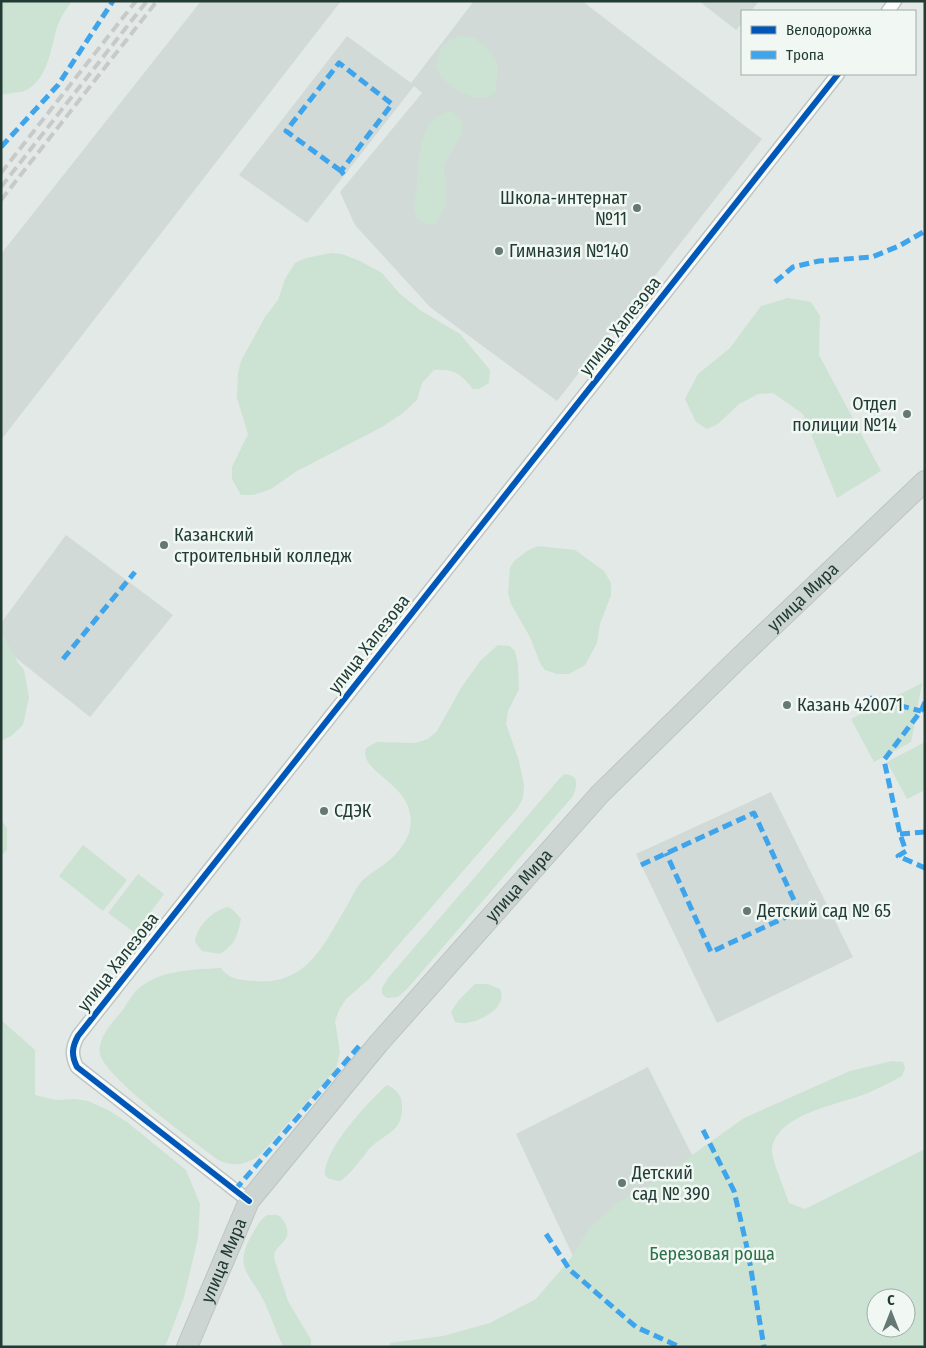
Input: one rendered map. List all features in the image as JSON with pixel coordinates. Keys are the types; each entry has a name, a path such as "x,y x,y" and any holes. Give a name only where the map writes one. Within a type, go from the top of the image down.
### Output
{"main road":[{"name":"улица Мира","path":"187,1347 249,1201 378,1044 600,794 750,647 925,481"}],"street":[{"name":"улица Халезова","path":"249,1201 77,1067 73,1057 74,1043 837,75"}],"shaded area":[{"path":"201,1 341,1 1,440 1,254"},
{"path":"474,1 582,1 762,139 557,401 430,307 355,225 340,192 422,93 414,86 307,223 239,175 347,36 411,83"},
{"path":"699,1 759,1 752,10 741,10 741,24 736,30"},
{"path":"66,535 173,615 90,717 1,646 1,623"},
{"name":"Детский сад № 65","path":"771,792 853,957 717,1023 636,854"},
{"name":"Детский сад № 390","path":"648,1067 730,1231 593,1299 516,1134"}],"green space":[{"path":"1,1 72,1 59,23 49,57 38,80 24,91 1,95"},
{"path":"461,36 473,37 488,48 496,59 498,65 496,91 487,98 474,98 453,88 441,78 436,67 440,50 450,40"},
{"path":"450,111 458,116 462,123 462,129 457,144 444,166 445,207 436,223 425,223 417,219 414,209 422,141 425,131 431,122 439,115"},
{"path":"331,253 342,254 360,261 382,273 399,293 420,310 460,334 490,370 489,383 479,389 473,389 465,379 452,371 434,370 422,383 417,400 403,413 382,427 297,471 271,489 253,495 241,495 232,479 232,467 248,434 237,398 238,373 241,361 265,317 278,300 285,279 295,263 306,258"},
{"path":"788,298 811,302 820,316 819,355 881,471 837,498 803,414 773,393 758,394 739,404 718,424 707,429 696,422 685,399 698,374 730,348 761,306"},
{"path":"538,546 575,550 604,571 611,583 611,595 600,624 597,643 585,665 569,674 557,674 545,670 541,665 530,637 511,604 508,593 510,568 513,562 527,551"},
{"path":"1,630 18,663 24,670 29,697 23,725 11,736 1,741"},
{"path":"498,645 510,646 515,651 518,664 519,689 508,711 506,724 519,761 524,785 523,798 517,809 369,979 346,999 335,1021 340,1052 336,1069 258,1157 238,1164 229,1164 218,1160 153,1110 118,1079 106,1065 100,1054 103,1036 135,992 144,984 164,975 187,970 221,968 228,975 236,979 273,981 302,969 313,959 331,933 360,883 394,856 409,833 411,816 406,803 399,792 371,766 366,757 366,748 377,742 415,743 428,739 437,731 461,688 480,661"},
{"path":"922,683 911,742 874,762 851,719"},
{"path":"925,742 925,790 907,799 887,762"},
{"path":"565,774 575,779 576,785 573,796 407,989 398,997 387,998 382,994 382,988 388,978"},
{"path":"1,820 7,828 7,850 1,856"},
{"path":"83,845 127,880 103,911 59,876"},
{"path":"138,874 164,894 135,933 108,913"},
{"path":"228,907 241,919 235,940 220,954 202,951 195,942 198,931 211,915"},
{"path":"475,984 488,984 500,989 500,1002 486,1016 472,1022 455,1022 451,1012 458,1001"},
{"path":"1,1020 35,1050 35,1095 56,1100 75,1099 88,1101 108,1110 127,1122 186,1170 200,1204 198,1238 184,1297 165,1347 1,1347"},
{"name":"Березовая роща","path":"892,1061 903,1062 905,1068 902,1076 872,1091 810,1112 783,1128 775,1139 772,1152 789,1203 805,1209 925,1149 925,1347 390,1347 390,1343 443,1336 490,1323 536,1299 571,1258 588,1229 617,1203 657,1180 744,1118 850,1071"},
{"path":"387,1085 396,1091 401,1099 401,1115 396,1127 369,1149 353,1170 340,1181 329,1179 325,1175 327,1164 339,1140 359,1114"},
{"path":"267,1215 279,1216 286,1226 287,1235 275,1251 274,1258 288,1301 311,1340 311,1347 283,1346 265,1303 246,1270 244,1254 247,1245 259,1223"}],"railway":[{"path":"1,173 136,1"},
{"path":"1,187 147,1"},
{"path":"1,200 157,1"}],"marked path":[{"path":"1,147 58,85 113,1"},
{"path":"341,171 286,131 339,63 392,104 341,171 345,176"},
{"path":"775,282 793,267 819,261 872,257 899,246 925,231"},
{"path":"63,659 135,572"},
{"path":"870,698 921,711"},
{"path":"925,702 921,711 884,760 900,834 906,851 898,856 925,868"},
{"path":"641,865 754,813 799,911 711,952 666,853"},
{"path":"900,834 925,832"},
{"path":"235,1190 360,1045"},
{"path":"703,1130 734,1191 748,1252 764,1347"},
{"path":"546,1234 570,1270 636,1327 680,1347"}],"cycle path":[{"path":"249,1201 77,1067 73,1051 78,1036 837,75"}],"place":[{"name":"Школа-интернат №11","path":"637,208"},
{"name":"Гимназия №140","path":"499,251"},
{"name":"Отдел полиции №14","path":"907,414"},
{"name":"Казанский строительный колледж","path":"164,545"},
{"name":"Казань 420071","path":"787,705"},
{"name":"СДЭК","path":"324,811"},
{"name":"Детский сад № 65","path":"747,911"},
{"name":"Детский сад № 390","path":"622,1183"}]}
